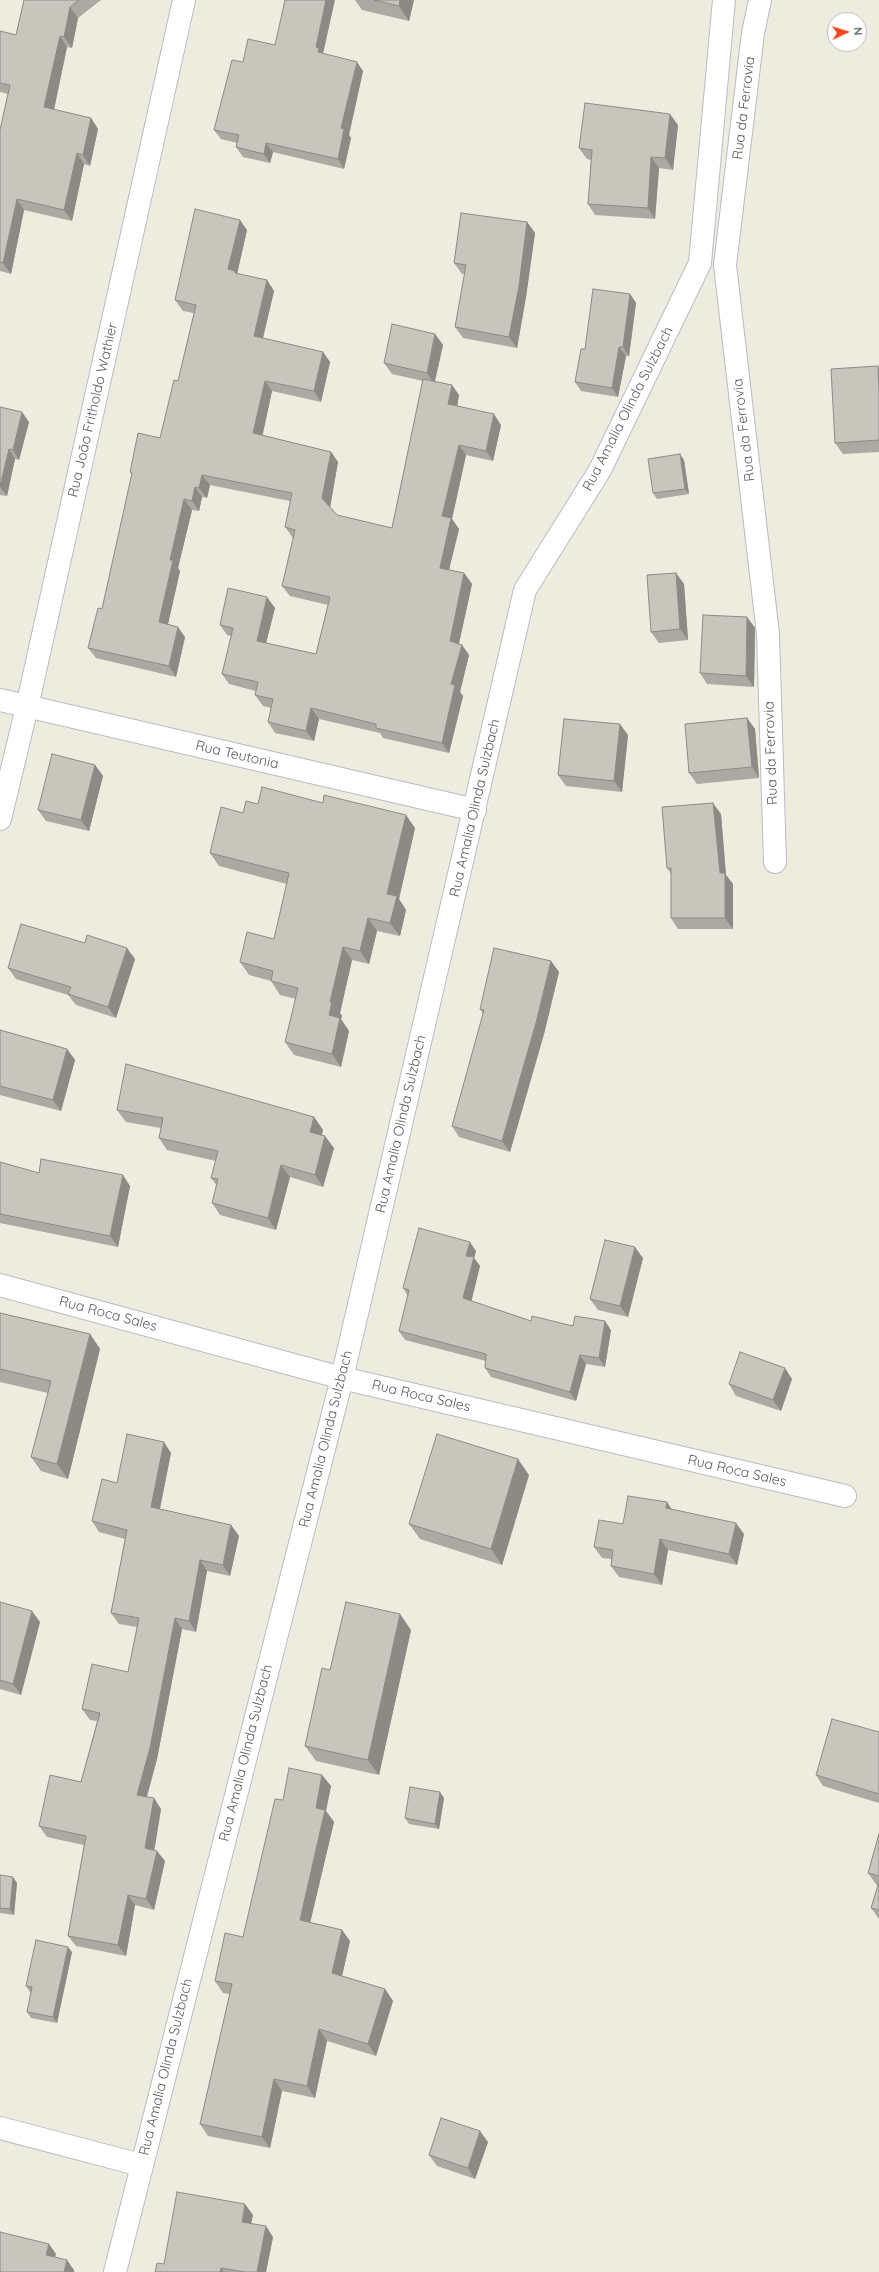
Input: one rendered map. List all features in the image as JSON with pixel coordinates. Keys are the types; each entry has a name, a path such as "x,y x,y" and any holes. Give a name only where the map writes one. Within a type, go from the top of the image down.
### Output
{"street":[{"name":"Rua João Fritholdo Wathier","path":"0,819 27,707 184,0"},
{"name":"Rua Amalia Olinda Sulzbach","path":"115,2272 342,1378 525,590 600,470 700,263 724,0"},
{"name":"Rua da Ferrovia","path":"760,0 753,33 725,265 768,634 775,862"},
{"path":"700,263 725,265"},
{"name":"Rua Teutonia","path":"0,700 475,810"},
{"name":"Rua Roca Sales","path":"0,1285 342,1378 846,1496"},
{"path":"0,2128 141,2165"}],"building":[{"path":"24,0 79,0 70,7 64,37 60,36 44,107 91,118 83,155 77,153 64,210 17,199 3,263 0,262 0,130 10,85 0,83 0,31 16,35"},
{"path":"285,0 326,0 316,47 319,48 318,52 357,62 341,128 344,129 338,159 266,143 264,154 236,147 239,135 214,130 232,60 243,62 248,39 275,45"},
{"path":"374,0 400,0 399,6"},
{"path":"585,103 670,114 665,158 651,157 648,208 588,204 592,150 579,148"},
{"path":"195,209 240,220 228,269 235,271 235,273 267,280 254,336 323,352 314,391 265,381 253,433 331,452 322,498 337,515 392,528 423,379 452,385 448,404 494,414 486,451 459,445 442,516 451,518 440,568 464,573 450,641 462,645 451,684 455,685 442,743 376,728 376,724 311,708 306,731 268,722 273,699 255,695 258,682 222,674 233,628 220,625 228,588 267,597 257,641 316,654 330,597 282,586 295,530 285,527 292,493 202,475 199,488 195,487 192,501 184,499 170,560 173,560 159,622 178,627 169,666 88,648 98,608 102,609 132,473 130,472 138,433 160,438 174,380 178,381 196,305 175,300"},
{"path":"461,213 527,222 519,286 509,337 455,327 466,265 454,263"},
{"path":"593,289 630,294 623,347 619,347 612,388 575,382 581,349 585,349"},
{"path":"392,324 435,334 427,373 384,363"},
{"path":"878,366 879,440 835,443 831,369"},
{"path":"0,407 22,412 13,450 9,449 0,486"},
{"path":"680,454 685,489 653,493 648,459"},
{"path":"676,573 680,629 651,632 647,575"},
{"path":"703,615 747,617 746,676 700,673"},
{"path":"747,718 752,767 689,773 685,724"},
{"path":"564,719 620,724 614,781 558,775"},
{"path":"52,754 95,765 81,820 38,810"},
{"path":"262,787 323,803 324,795 406,815 387,894 397,896 390,923 368,918 360,951 343,947 330,1002 332,1002 329,1015 340,1018 332,1054 285,1042 298,988 271,981 273,971 240,962 247,932 274,939 289,873 210,853 221,807 243,813 246,801 258,804"},
{"path":"713,803 720,873 725,873 725,918 671,918 671,868 667,868 662,807"},
{"path":"21,924 85,943 87,935 127,948 108,1007 68,994 71,987 8,968"},
{"path":"494,948 551,961 536,1023 502,1141 452,1126 484,1010 480,1009"},
{"path":"0,1030 67,1049 53,1100 0,1086"},
{"path":"126,1064 314,1117 310,1132 325,1136 315,1175 281,1165 268,1218 212,1203 218,1179 211,1178 218,1151 159,1138 163,1118 117,1110"},
{"path":"41,1159 123,1175 110,1236 0,1214 0,1162 39,1173"},
{"path":"419,1228 470,1242 466,1256 474,1257 463,1298 531,1321 532,1316 573,1326 575,1316 605,1321 599,1358 580,1355 570,1392 485,1368 486,1354 399,1331 409,1290 403,1288"},
{"path":"605,1240 635,1247 620,1306 590,1299"},
{"path":"0,1313 90,1334 57,1464 31,1457 51,1381 0,1369"},
{"path":"740,1352 785,1368 773,1400 729,1384"},
{"path":"127,1434 164,1442 151,1507 231,1525 223,1565 200,1560 189,1621 175,1618 150,1748 137,1795 154,1798 145,1848 157,1851 146,1899 128,1895 118,1945 68,1936 86,1836 39,1826 50,1775 81,1782 100,1713 82,1709 92,1664 128,1672 139,1618 111,1613 127,1530 92,1521 102,1479 117,1483"},
{"path":"437,1434 518,1459 491,1549 409,1524"},
{"path":"628,1496 667,1502 666,1508 736,1523 729,1554 660,1539 654,1574 611,1566 613,1550 594,1547 599,1520 623,1524"},
{"path":"0,1602 32,1611 13,1684 0,1680"},
{"path":"346,1602 400,1614 368,1760 305,1746 322,1668 330,1670"},
{"path":"832,1719 879,1732 879,1794 816,1775"},
{"path":"289,1768 322,1775 316,1808 325,1810 300,1920 342,1930 332,1973 385,1989 368,2044 319,2029 307,2086 274,2079 262,2137 200,2124 232,1984 215,1981 225,1933 243,1937 275,1799 283,1800"},
{"path":"410,1787 440,1792 435,1824 405,1818"},
{"path":"879,1834 879,1876 868,1873"},
{"path":"0,1875 13,1877 10,1909 0,1908"},
{"path":"879,1882 879,1910 871,1908"},
{"path":"36,1940 68,1947 53,2017 27,2012 32,1987 26,1986"},
{"path":"441,2118 480,2131 468,2168 429,2155"},
{"path":"177,2192 245,2204 242,2222 266,2226 257,2272 245,2272 221,2268 220,2272 155,2272 157,2263 164,2264"},
{"path":"0,2232 49,2244 46,2255 67,2260 64,2272 0,2272"}]}
